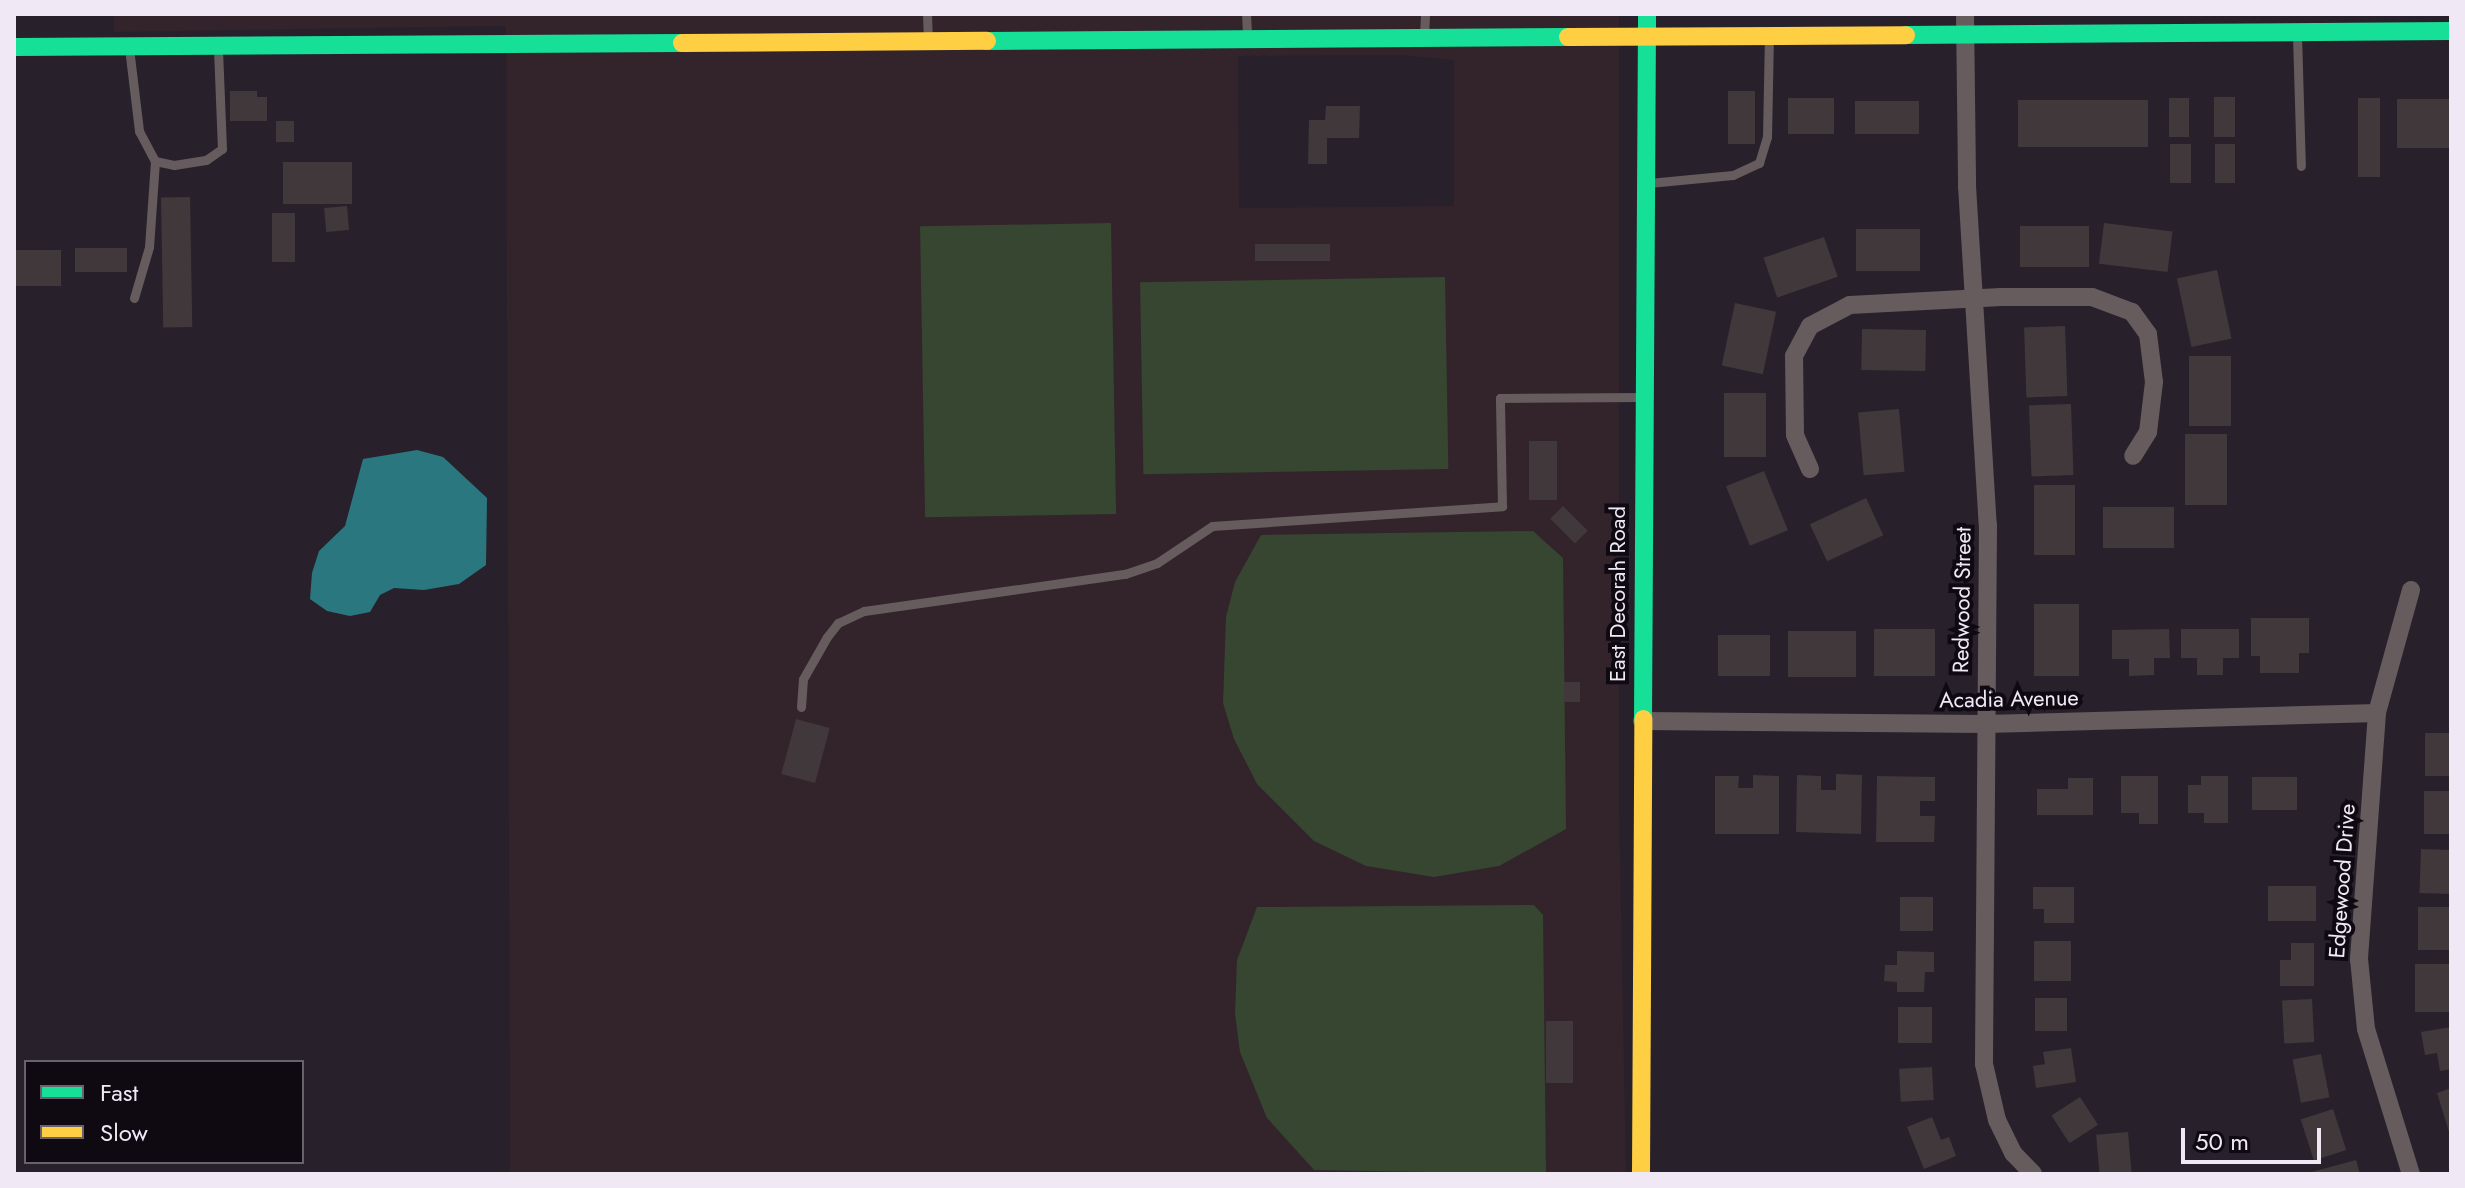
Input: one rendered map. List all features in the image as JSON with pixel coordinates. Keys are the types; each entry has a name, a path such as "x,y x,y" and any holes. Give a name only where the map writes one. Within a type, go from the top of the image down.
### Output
{"street":[{"name":"East Decorah Road","path":"1641,1174 1647,14"},
{"path":"14,47 1769,35 1965,23 2297,31 2402,22 2451,31"},
{"name":"Redwood Street","path":"1965,23 1975,299 1988,525 1984,1064 1997,1120 2013,1153 2033,1174"},
{"path":"1810,469 1795,435 1794,356 1810,326 1850,305 1975,299 2092,297 2132,312 2148,334 2154,382 2148,432 2133,456"},
{"name":"Edgewood Drive","path":"2411,590 2377,713 2359,959 2366,1029 2411,1174"},
{"name":"Acadia Avenue","path":"1642,721 1985,724 2377,713"}],"lane":[{"path":"927,14 928,39"},
{"path":"1246,14 1247,39"},
{"path":"1424,35 1425,14"},
{"path":"2297,31 2301,166"},
{"path":"1646,183 1733,175 1759,163 1767,137 1769,35"},
{"path":"155,161 174,165 206,160 222,149 217,44"},
{"path":"129,45 139,131 155,161 149,247 134,298"},
{"path":"801,707 803,679 827,637 838,623 864,611 1125,574 1157,563 1212,526 1502,506 1500,398 1643,397"}],"shaded area":[{"path":"114,14 1619,14 1619,802 1626,1174 510,1174 506,26 114,32","holes":["1400,55 1454,60 1454,206 1239,208 1238,56"]}],"green space":[{"path":"1111,223 1116,514 925,517 920,226"},
{"path":"1445,277 1448,469 1143,474 1140,282"},
{"path":"1533,531 1563,558 1566,829 1499,866 1434,877 1366,866 1314,841 1257,784 1234,739 1223,703 1226,617 1235,582 1261,535"},
{"path":"1534,905 1543,915 1546,1174 1314,1170 1267,1118 1240,1052 1235,1014 1237,960 1257,907"}],"water":[{"path":"417,450 443,457 487,498 486,565 459,584 424,590 394,588 380,595 370,612 350,616 327,611 310,599 312,573 319,551 345,526 363,459"}],"building":[{"path":"230,91 257,91 257,97 267,97 267,121 230,121"},
{"path":"1728,91 1755,91 1755,144 1728,144"},
{"path":"2214,97 2235,97 2235,137 2214,137"},
{"path":"1788,98 1834,98 1834,134 1788,134"},
{"path":"2169,98 2189,98 2189,137 2169,137"},
{"path":"2358,98 2380,98 2380,177 2358,177"},
{"path":"2397,99 2451,99 2451,148 2397,148"},
{"path":"2018,100 2148,100 2148,147 2018,147"},
{"path":"1855,101 1919,101 1919,134 1855,134"},
{"path":"1326,106 1360,106 1359,138 1327,138 1327,164 1308,164 1309,120 1325,120"},
{"path":"276,121 294,121 294,142 276,142"},
{"path":"2170,144 2191,144 2191,183 2170,183"},
{"path":"2215,144 2235,144 2235,183 2215,183"},
{"path":"283,162 352,162 352,204 283,204"},
{"path":"190,197 192,327 163,327 161,198"},
{"path":"347,206 349,230 326,232 324,208"},
{"path":"272,213 295,213 295,262 272,262"},
{"path":"2104,223 2172,231 2167,272 2099,264"},
{"path":"2020,226 2089,226 2089,267 2020,267"},
{"path":"1856,229 1920,229 1920,271 1856,271"},
{"path":"1824,237 1838,277 1777,298 1763,258"},
{"path":"1255,244 1330,244 1330,261 1255,261"},
{"path":"75,248 127,248 127,272 75,272"},
{"path":"14,250 61,250 61,286 14,286"},
{"path":"2217,270 2232,338 2191,347 2177,279"},
{"path":"1735,303 1776,312 1763,374 1722,366"},
{"path":"2065,326 2067,396 2026,397 2024,327"},
{"path":"1862,329 1926,330 1925,371 1861,370"},
{"path":"2189,356 2231,356 2231,426 2189,426"},
{"path":"1724,393 1766,393 1766,457 1724,457"},
{"path":"2071,404 2073,475 2032,476 2029,405"},
{"path":"1899,409 1904,472 1864,475 1858,413"},
{"path":"2185,434 2227,434 2227,505 2185,505"},
{"path":"1529,441 1557,441 1557,500 1529,500"},
{"path":"1764,471 1788,530 1750,546 1726,486"},
{"path":"2034,485 2075,485 2075,555 2034,555"},
{"path":"1866,498 1883,535 1827,561 1810,524"},
{"path":"1563,506 1588,531 1575,543 1550,519"},
{"path":"2103,507 2174,507 2174,548 2103,548"},
{"path":"2034,604 2079,604 2079,676 2034,676"},
{"path":"2251,618 2309,618 2309,653 2299,653 2299,673 2260,673 2260,656 2251,656"},
{"path":"1874,629 1935,629 1935,676 1874,676"},
{"path":"2169,629 2170,658 2154,658 2154,675 2129,676 2129,659 2112,659 2112,630"},
{"path":"2181,629 2239,629 2239,658 2223,658 2223,675 2197,675 2197,658 2181,658"},
{"path":"1788,631 1856,631 1856,677 1788,677"},
{"path":"1718,635 1770,635 1770,676 1718,676"},
{"path":"1564,682 1580,682 1580,702 1564,702"},
{"path":"796,719 830,728 815,783 781,774"},
{"path":"2425,733 2451,733 2451,776 2425,776"},
{"path":"1836,774 1862,775 1861,834 1796,832 1797,775 1821,776 1821,790 1836,790"},
{"path":"1753,775 1779,776 1779,834 1715,834 1715,776 1739,776 1738,788 1753,788"},
{"path":"1877,776 1935,777 1935,801 1920,801 1920,816 1935,816 1934,842 1876,842"},
{"path":"2121,776 2158,776 2158,824 2139,824 2139,813 2121,813"},
{"path":"2201,776 2228,776 2228,823 2204,823 2204,813 2188,813 2188,785 2201,785"},
{"path":"2252,777 2297,777 2297,810 2252,810"},
{"path":"2068,778 2093,778 2093,815 2037,815 2037,789 2068,789"},
{"path":"2424,791 2451,791 2451,834 2424,834"},
{"path":"2421,849 2451,850 2449,894 2419,893"},
{"path":"2268,886 2316,886 2316,921 2268,921"},
{"path":"2033,887 2074,887 2074,923 2044,923 2044,909 2033,909"},
{"path":"1900,897 1933,897 1933,931 1900,931"},
{"path":"2418,907 2451,907 2451,950 2418,950"},
{"path":"2034,941 2071,941 2071,981 2034,981"},
{"path":"2291,943 2314,943 2314,986 2280,986 2280,960 2291,960"},
{"path":"1897,951 1934,952 1934,972 1925,972 1924,992 1897,992 1897,982 1884,981 1885,965 1897,965"},
{"path":"2415,964 2451,964 2451,1012 2415,1012"},
{"path":"2035,998 2067,998 2067,1031 2035,1031"},
{"path":"2312,999 2314,1042 2284,1044 2282,1001"},
{"path":"1898,1007 1932,1007 1932,1043 1898,1043"},
{"path":"1546,1021 1573,1021 1573,1083 1546,1083"},
{"path":"2451,1027 2451,1069 2440,1071 2437,1053 2425,1055 2421,1032"},
{"path":"2071,1048 2076,1082 2036,1088 2033,1066 2045,1064 2043,1052"},
{"path":"2321,1054 2329,1097 2301,1103 2293,1060"},
{"path":"1932,1067 1934,1100 1901,1102 1899,1069"},
{"path":"2451,1088 2451,1135 2450,1135 2437,1093"},
{"path":"2080,1097 2098,1125 2069,1143 2051,1116"},
{"path":"2333,1109 2346,1150 2314,1160 2301,1120"},
{"path":"1932,1117 1941,1140 1949,1137 1956,1156 1924,1169 1907,1127"},
{"path":"2128,1132 2132,1174 2100,1174 2096,1135"},
{"path":"2356,1160 2360,1174 2308,1174 2308,1173"}],"traffic: fast":[{"path":"1643,719 1647,14"},
{"path":"1906,35 2451,31"},
{"path":"987,41 1568,37"},
{"path":"14,47 682,43"}],"traffic: slow":[{"path":"1568,37 1906,35"},
{"path":"682,43 987,41"},
{"path":"1641,1174 1643,719"}]}
